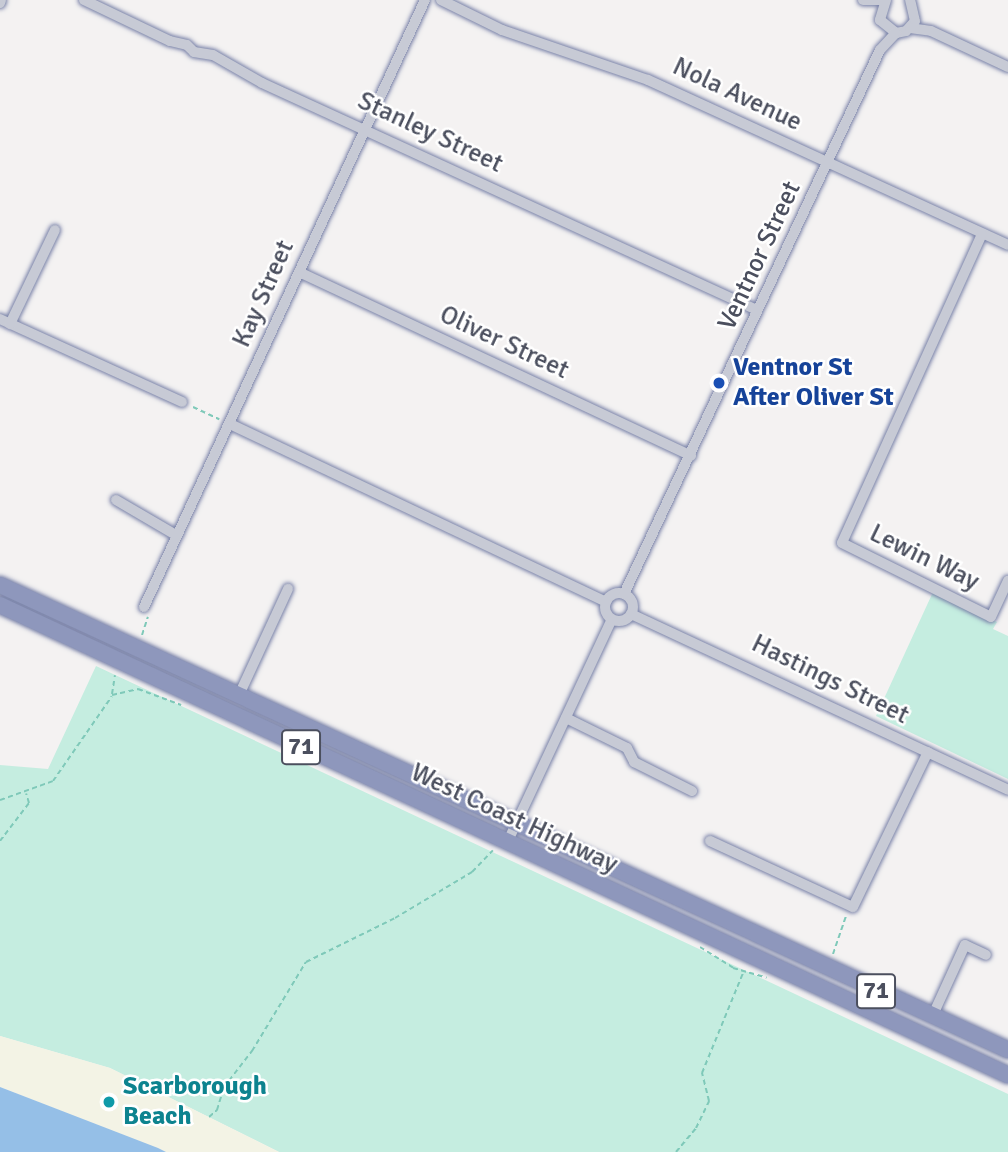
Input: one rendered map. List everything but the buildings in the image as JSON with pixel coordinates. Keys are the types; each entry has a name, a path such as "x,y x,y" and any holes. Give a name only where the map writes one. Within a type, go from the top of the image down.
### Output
{"highway":[{"name":"West Coast Highway","path":"0,585 1008,1050"},
{"name":"West Coast Highway","path":"0,605 500,846 757,958 1008,1075"},
{"path":"173,687 183,669"},
{"path":"745,930 761,947 757,958"}],"street":[{"name":"Stanley Street","path":"84,0 758,310"},
{"name":"Kay Street","path":"144,607 425,0"},
{"name":"Nola Avenue","path":"441,0 502,30 648,80 1008,246"},
{"path":"862,0 885,0"},
{"path":"862,0 896,33"},
{"name":"Ventnor Street","path":"880,50 885,0"},
{"path":"912,1 916,16 931,32"},
{"path":"916,16 910,28 931,32 1008,67"},
{"name":"Ventnor Street","path":"624,594 830,162 880,50 896,33 910,28"},
{"path":"55,230 5,321 182,402"},
{"name":"Lewin Way","path":"982,234 842,544 992,617 1008,581"},
{"name":"Oliver Street","path":"299,272 691,456"},
{"path":"230,424 606,602 612,620 517,823 500,846"},
{"path":"116,500 176,535"},
{"path":"239,695 288,589"},
{"path":"606,602 613,594 624,594 632,604 631,614 622,621 612,620"},
{"name":"Hastings Street","path":"631,614 1008,790"},
{"path":"566,718 627,748 634,762 692,790"},
{"path":"710,841 851,906 928,752"},
{"path":"932,1017 965,945 986,956"}],"path":[{"path":"182,402 230,424"},
{"path":"0,800 26,793 53,780 66,768 112,695 138,689 182,705"},
{"path":"0,841 29,803 26,793"},
{"path":"481,844 500,846"},
{"path":"209,1117 217,1110 223,1087 252,1051 306,962 439,892 472,872 500,846"},
{"path":"832,956 851,906"},
{"path":"691,942 744,972 772,980"},
{"path":"676,1152 696,1128 709,1101 702,1073 744,972"}],"green space":[{"path":"933,592 997,622 993,629 1008,636 1008,779 876,716"},
{"path":"96,666 1008,1094 1008,1152 279,1152 110,1068 0,1036 0,765 48,769"}],"sand":[{"name":"Scarborough Beach","path":"0,1036 110,1068 279,1152 166,1152 0,1087"}],"water":[{"path":"0,1087 158,1148 166,1152 0,1152"}],"place":[{"name":"Ventnor St After Oliver St","path":"719,383"},
{"name":"Scarborough Beach","path":"109,1102"}]}
